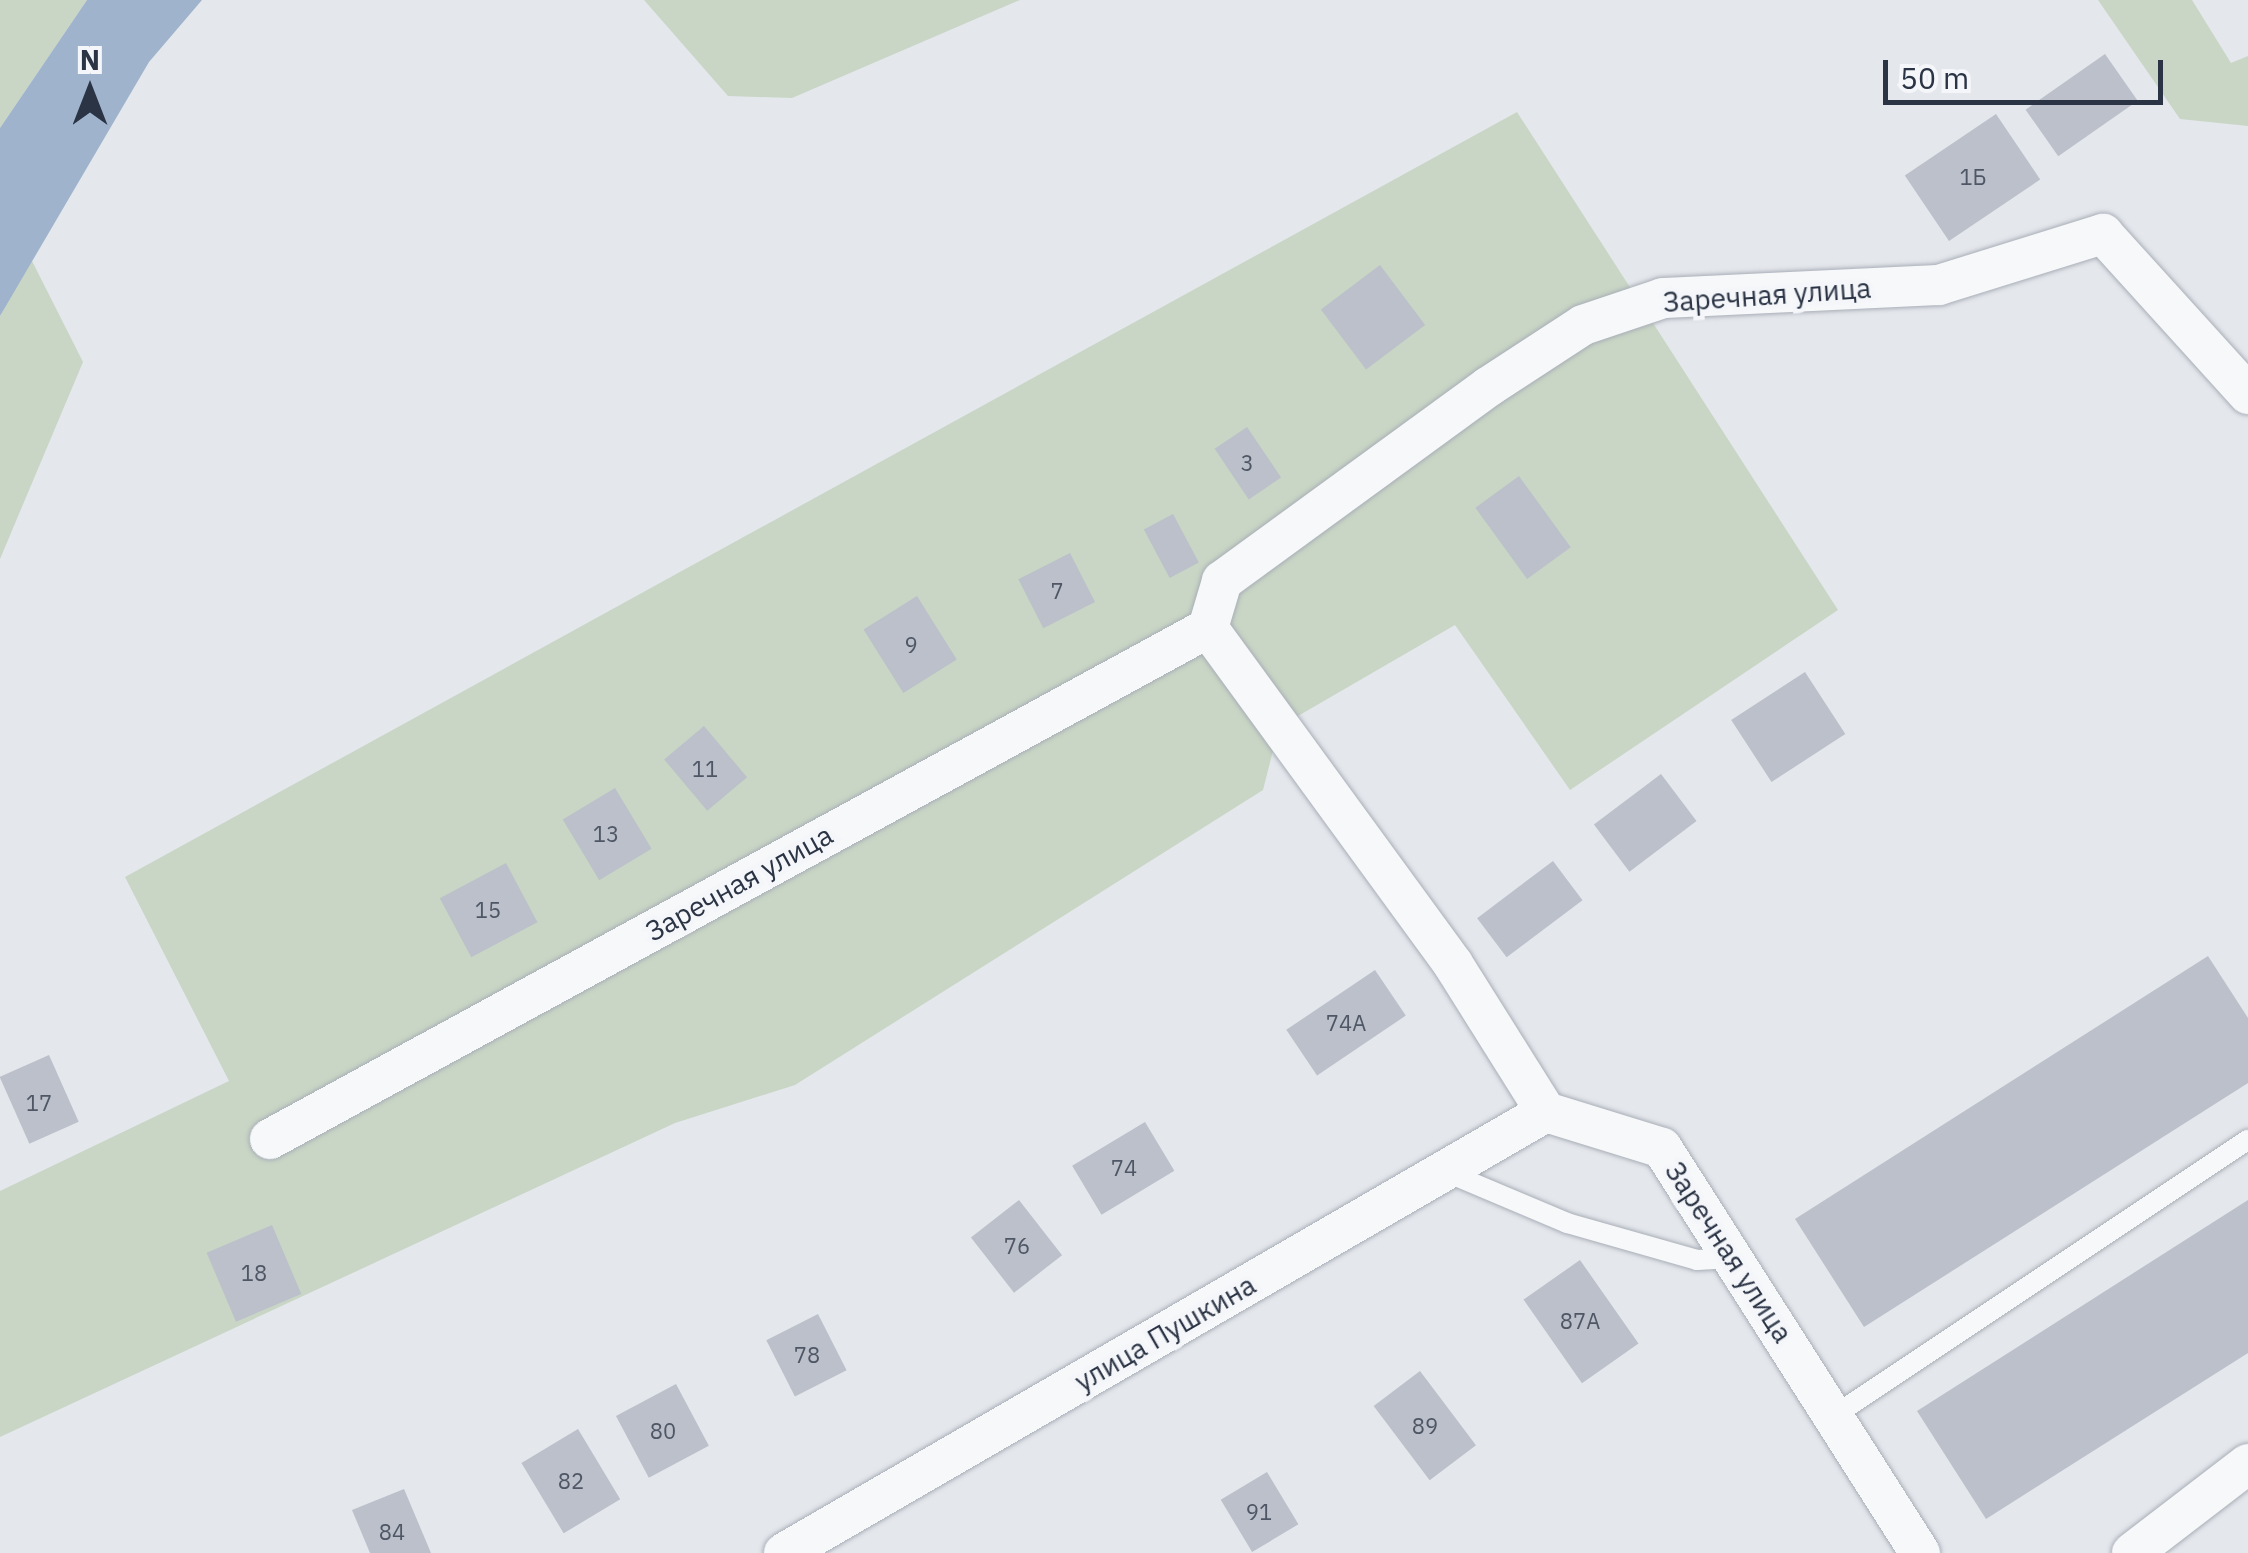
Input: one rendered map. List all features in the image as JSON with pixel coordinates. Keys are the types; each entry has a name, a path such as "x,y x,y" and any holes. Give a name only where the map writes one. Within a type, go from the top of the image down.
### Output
{"street":[{"name":"Заречная улица","path":"270,1138 1208,628 1222,581 1472,398 1583,325 1662,298 1939,285 2103,234 2248,394"},
{"path":"1208,628 1453,964 1546,1112"},
{"name":"Заречная улица","path":"1546,1112 1662,1148 1920,1553"},
{"name":"улица Пушкина","path":"784,1553 1546,1112"},
{"path":"2132,1553 2248,1464"}],"lane":[{"path":"1835,1415 2248,1140"},
{"path":"1444,1172 1567,1223 1697,1260 1733,1258"}],"green space":[{"path":"0,0 87,0 0,128"},
{"path":"644,0 1020,0 792,98 728,96"},
{"path":"2098,0 2192,0 2231,63 2248,56 2248,126 2180,119"},
{"path":"1517,112 1838,610 1570,790 1455,625 1279,727 1263,790 795,1085 675,1123 0,1437 0,1191 229,1081 125,877"},
{"path":"30,257 83,362 0,559 0,316"}],"water":[{"path":"87,0 202,0 149,62 0,316 0,128"}],"building":[{"path":"2105,54 2138,101 2058,156 2026,110"},
{"path":"1996,114 2040,179 1949,241 1905,176"},
{"path":"1380,265 1425,325 1366,369 1321,310"},
{"path":"1247,427 1281,478 1249,499 1215,449"},
{"path":"1519,476 1571,547 1527,579 1475,508"},
{"path":"1173,514 1199,563 1170,578 1144,529"},
{"path":"1070,553 1095,602 1043,628 1018,579"},
{"path":"917,596 957,660 903,693 864,629"},
{"path":"1805,672 1845,734 1772,782 1731,720"},
{"path":"704,726 747,777 707,811 664,759"},
{"path":"1661,774 1697,821 1629,872 1594,825"},
{"path":"615,788 652,849 599,880 563,819"},
{"path":"1553,861 1582,900 1507,957 1477,918"},
{"path":"506,863 537,922 471,957 440,898"},
{"path":"2208,956 2248,1018 2248,1083 1864,1327 1795,1219"},
{"path":"1375,970 1406,1016 1317,1075 1286,1030"},
{"path":"49,1055 79,1122 29,1144 0,1077"},
{"path":"1145,1122 1174,1171 1101,1215 1072,1166"},
{"path":"1019,1200 1062,1255 1014,1293 971,1238"},
{"path":"2248,1200 2248,1353 1986,1519 1917,1411"},
{"path":"272,1225 301,1294 236,1322 207,1253"},
{"path":"1580,1260 1639,1344 1582,1383 1523,1300"},
{"path":"818,1314 847,1370 795,1396 766,1340"},
{"path":"1420,1371 1476,1445 1430,1480 1374,1406"},
{"path":"676,1384 709,1446 649,1478 616,1416"},
{"path":"578,1429 620,1499 564,1533 521,1463"},
{"path":"1267,1472 1298,1524 1252,1552 1221,1500"},
{"path":"404,1489 431,1553 370,1553 352,1510"}]}
